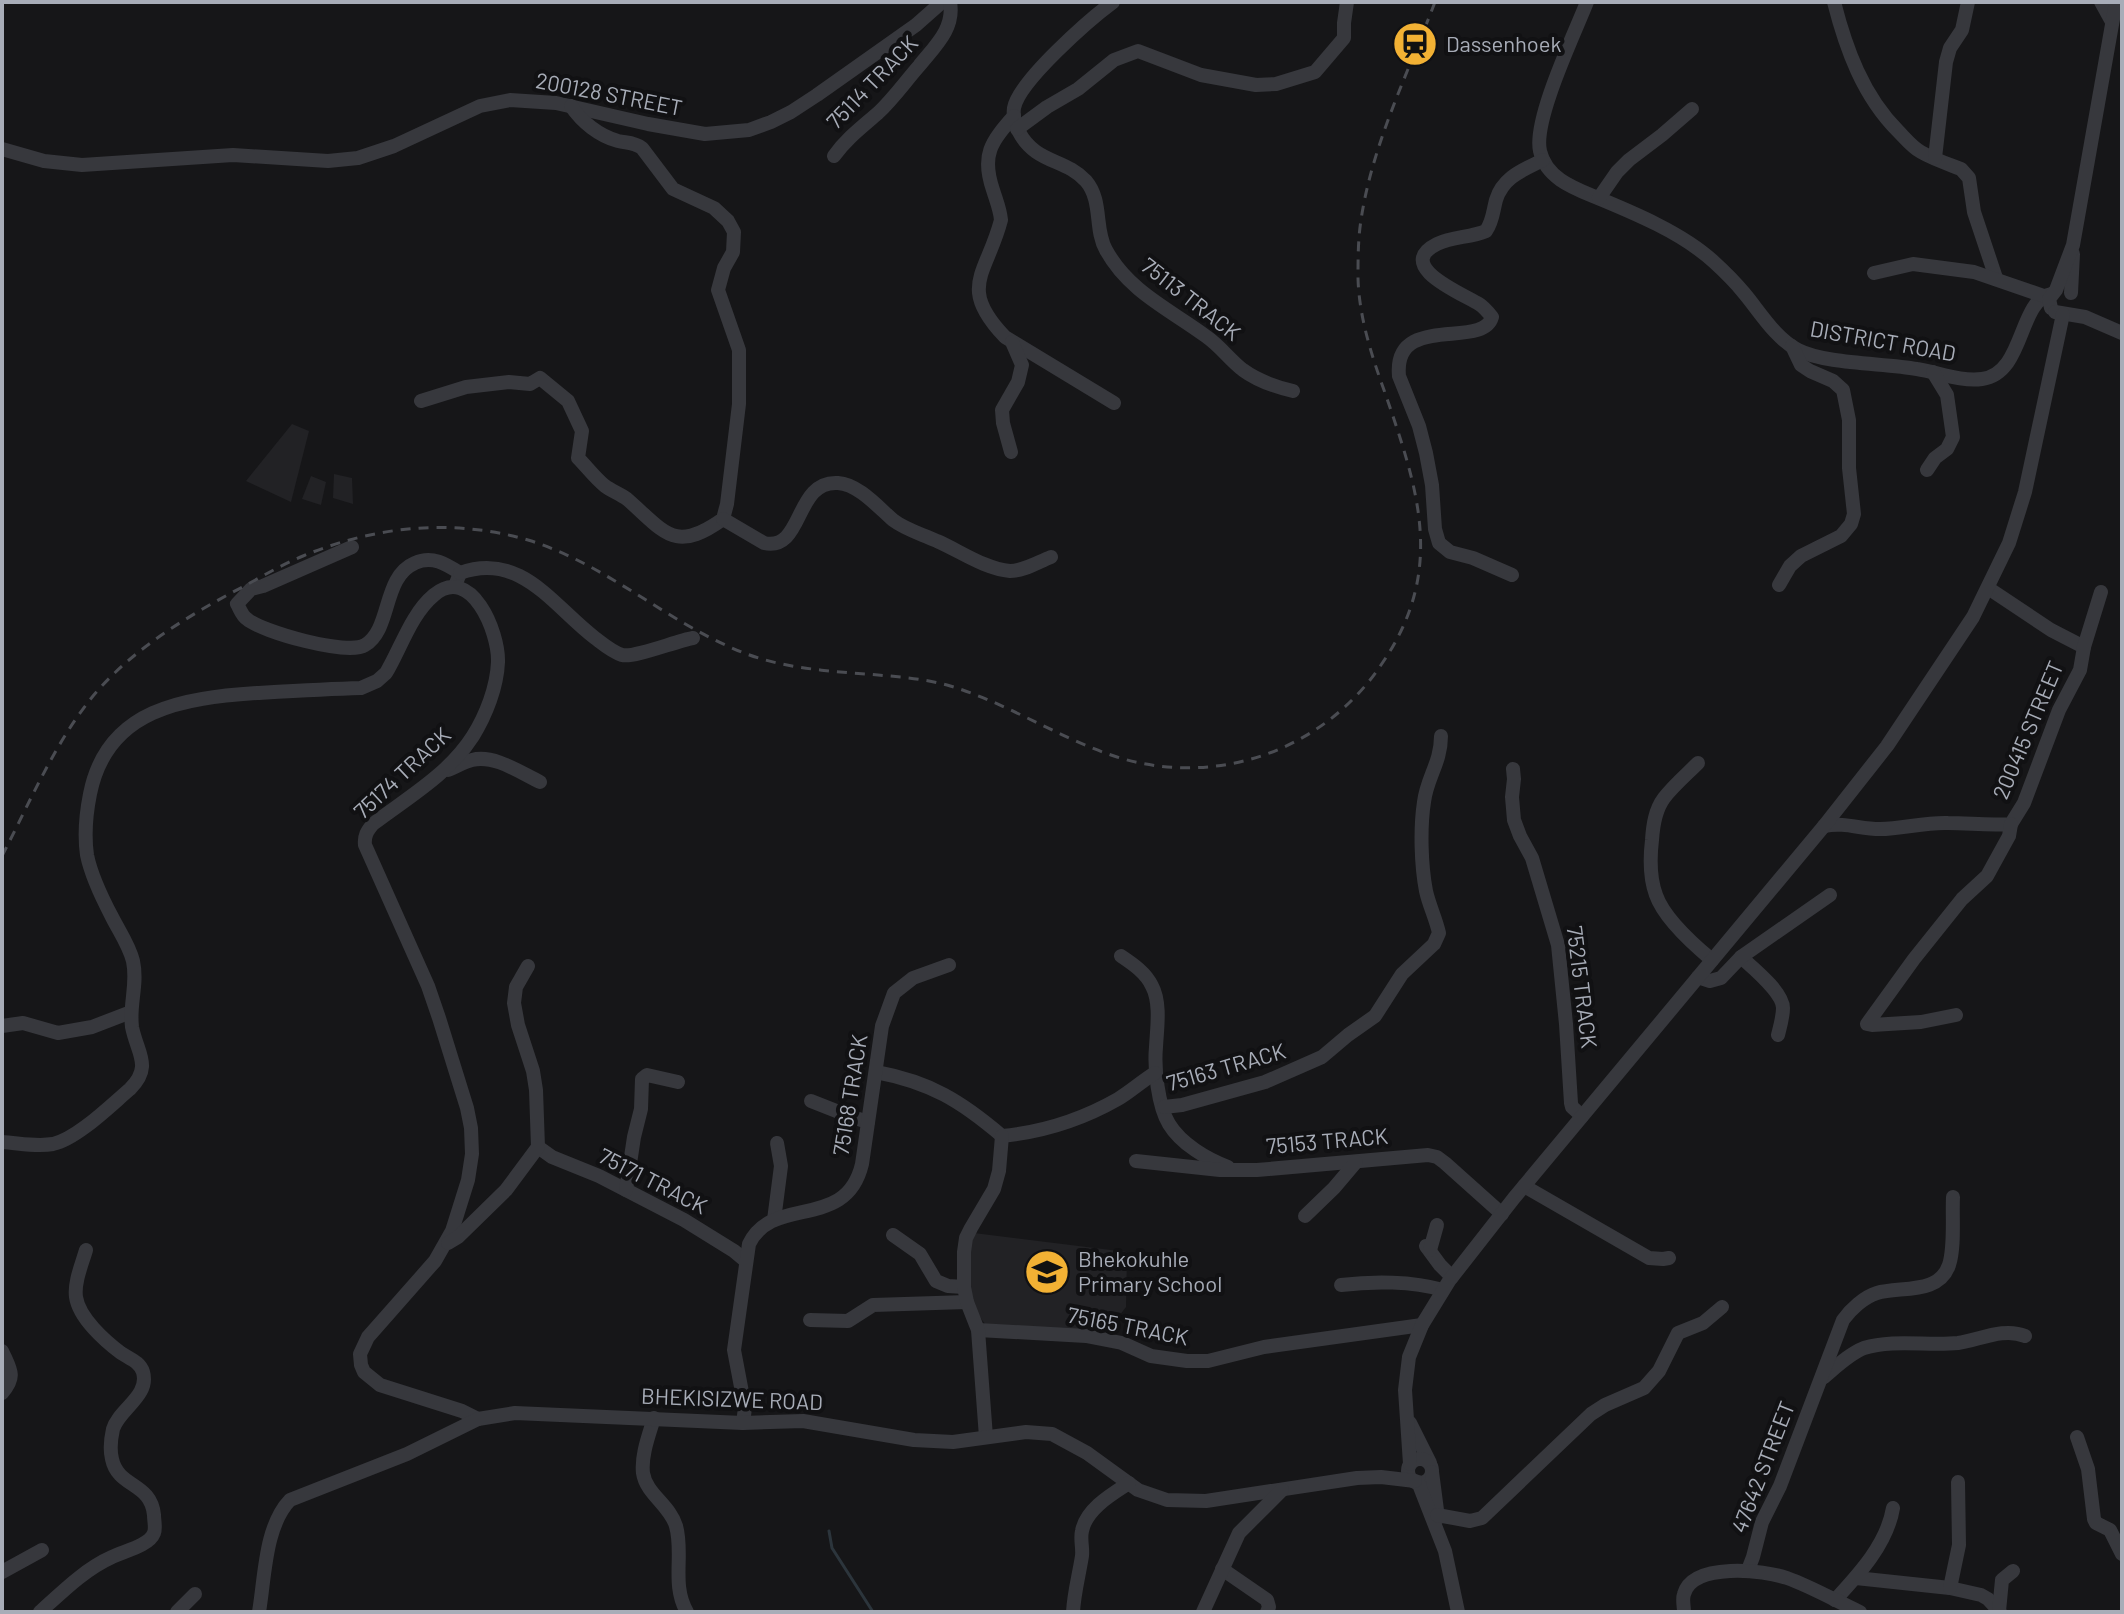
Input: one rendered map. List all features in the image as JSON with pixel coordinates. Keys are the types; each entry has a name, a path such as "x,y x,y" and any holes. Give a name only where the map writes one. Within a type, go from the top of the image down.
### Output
{"street":[{"name":"200128 STREET","path":"2,149 44,161 82,165 233,155 328,161 358,158 394,146 494,102 525,99 705,134 749,130 791,112 817,95 916,25 942,2"},
{"name":"75114 TRACK","path":"834,156 852,134 896,95 942,38 950,17 950,2"},
{"path":"1016,123 1016,102 1031,81 1063,45 1113,2"},
{"path":"1114,403 1011,342 992,324 981,304 979,281 1001,220 987,170 992,144 1016,123 1078,89 1114,60 1138,51 1201,75 1256,85 1276,84 1315,72 1344,38 1347,2"},
{"path":"1512,575 1450,552 1439,543 1426,453 1399,376 1400,360 1403,350 1414,341 1470,331 1489,325 1493,320 1482,305 1435,279 1426,270 1424,258 1434,245 1486,231 1501,187 1507,180 1543,160 1539,143 1543,114 1587,2"},
{"path":"1834,2 1868,94 1880,112 1920,152 1961,169 1969,178 1974,212 1996,278"},
{"path":"1935,158 1946,62 1950,48 1962,30 1968,2"},
{"path":"2101,2 2112,22"},
{"path":"1458,1612 1440,1538 1413,1474 1405,1390 1409,1357 1422,1325 1452,1277 1524,1186 1887,746 1973,617 2009,543 2025,492 2063,321 2058,302 2073,245 2116,2"},
{"path":"421,401 466,387 509,382 530,384 540,378 568,401 573,411 582,431 578,458 604,485 625,497 661,531 685,538 723,519 739,404 739,350 718,290 724,268 733,252 734,232 728,221 714,208 673,189 642,148 618,141 586,124 571,106"},
{"path":"1599,198 1617,172 1692,109"},
{"name":"75113 TRACK","path":"1016,123 1031,149 1073,170 1092,189 1105,248 1123,275 1147,297 1210,339 1242,369 1293,391"},
{"name":"DISTRICT ROAD","path":"1543,160 1556,177 1699,249 1742,291 1772,327 1792,346 1809,354 1985,379 2008,363 2030,316 2058,302"},
{"path":"1874,273 1913,264 1974,272 2058,302 2122,333"},
{"path":"1011,342 1022,365 1018,382 1002,410 1011,452"},
{"path":"1779,585 1790,566 1801,556 1841,536 1851,524 1854,514 1849,468 1848,407 1843,390 1838,384 1801,365 1792,346"},
{"path":"1927,470 1935,458 1947,449 1953,437 1947,395 1933,372"},
{"path":"723,519 764,543 779,542 789,535 808,496 816,489 836,483 873,500 902,526 999,569 1019,570 1051,557"},
{"path":"352,547 251,589 237,604 245,619 269,631 352,649 371,640 378,630 391,593 400,574 408,566 432,560 447,565 458,580"},
{"path":"2,1142 36,1145 66,1140 139,1080 142,1063 131,1012 136,978 132,958 90,867 85,834 93,781 105,754 119,735 138,720 166,706 222,695 361,688 386,673 424,606 473,569 491,567 515,573 550,598 597,640 622,655 637,654 693,638"},
{"name":"75174 TRACK","path":"458,580 474,597 488,620 498,662 493,690 473,736 462,751 440,774 373,824 364,840 428,986 459,1080 471,1128 472,1154 468,1180 445,1245 421,1278 368,1337 360,1354 364,1372 380,1385 478,1419"},
{"path":"1988,588 2051,630 2084,647"},
{"name":"200415 STREET","path":"1824,826 1839,823 1887,829 1949,823 2011,824 2024,803 2059,710 2080,670 2101,592"},
{"name":"75163 TRACK","path":"1236,1170 1207,1158 1183,1140 1165,1117 1164,1107 1265,1082 1322,1057 1375,1016 1402,974 1434,944 1439,933 1424,879 1422,814 1430,778 1441,752 1441,736"},
{"path":"440,774 481,759 540,782"},
{"path":"1698,763 1659,807 1653,825 1652,871 1655,893 1661,905 1712,960"},
{"name":"75215 TRACK","path":"1513,769 1514,820 1532,858 1558,945 1571,1103 1582,1116"},
{"path":"1956,1015 1921,1022 1867,1024 1962,899 1987,876 2009,836 2011,824"},
{"path":"1698,977 1710,981 1721,978 1741,957 1830,895"},
{"path":"1121,956 1142,972 1156,997 1155,1073 1164,1107"},
{"path":"1741,957 1781,999 1783,1009 1778,1035"},
{"name":"75168 TRACK","path":"774,1220 835,1203 855,1185 860,1172 882,1026 894,993 913,978 949,965"},
{"path":"445,1245 458,1237 506,1190 538,1147 533,1071 514,1003 518,979 528,966"},
{"path":"2,1026 23,1023 58,1033 92,1027 131,1012"},
{"path":"876,1072 902,1076 957,1100 1002,1136 1037,1131 1077,1119 1122,1097 1155,1073"},
{"path":"626,1190 641,1109 642,1079 653,1075 678,1082"},
{"path":"811,1101 868,1122"},
{"path":"986,1437 978,1330 965,1294 964,1252 966,1238 994,1189 1002,1136"},
{"path":"743,1423 745,1408 734,1350 746,1261 754,1235 774,1220 781,1166 777,1143"},
{"name":"75171 TRACK","path":"538,1147 552,1157 626,1190 710,1235 746,1261"},
{"name":"75153 TRACK","path":"1136,1161 1236,1170 1428,1155 1445,1163 1502,1214"},
{"path":"1305,1216 1356,1162"},
{"path":"1524,1186 1649,1258 1669,1258"},
{"name":"47642 STREET","path":"1748,1570 1762,1522 1780,1486 1843,1320 1849,1312 1877,1293 1929,1285 1947,1271 1953,1197"},
{"path":"1437,1225 1428,1248 1452,1277"},
{"path":"893,1235 920,1254 936,1281 965,1294"},
{"path":"40,1612 100,1562 150,1539 155,1531 151,1500 124,1479 112,1459 114,1427 139,1394 144,1376 140,1366 111,1344 79,1307 76,1294 86,1250"},
{"path":"1341,1285 1406,1284 1443,1290"},
{"path":"810,1320 848,1321 873,1305 965,1294"},
{"path":"1437,1515 1470,1521 1482,1518 1591,1414 1649,1384 1678,1333 1703,1323 1722,1307"},
{"name":"75165 TRACK","path":"978,1330 1086,1336 1122,1343 1151,1356 1208,1361 1264,1347 1422,1325"},
{"path":"1820,1380 1855,1352 1868,1347 1957,1343 2010,1332 2025,1336"},
{"path":"2,1351 11,1378 2,1393"},
{"name":"BHEKISIZWE ROAD","path":"259,1612 272,1532 280,1511 290,1500 407,1454 478,1419 515,1413 743,1423 803,1421 914,1440 953,1442 1026,1432 1052,1434 1087,1453 1138,1490 1167,1500 1206,1501 1357,1478 1413,1474 1417,1459 1422,1459 1431,1468"},
{"path":"654,1418 642,1462 643,1473 649,1487 676,1525 678,1584 687,1612"},
{"path":"1408,1419 1431,1468 1440,1538"},
{"path":"2077,1437 2088,1469 2094,1519 2110,1530 2122,1554"},
{"path":"1413,1474 1429,1479 1431,1468"},
{"path":"1950,1588 1959,1545 1958,1482"},
{"path":"1073,1612 1082,1553 1081,1532 1086,1520 1109,1496 1129,1483"},
{"path":"1203,1612 1239,1533 1282,1490"},
{"path":"1830,1603 1856,1578 1887,1532 1893,1508"},
{"path":"2,1572 42,1550"},
{"path":"1222,1569 1267,1600 1267,1612"},
{"path":"1684,1612 1686,1588 1695,1580 1711,1573 1748,1570 1785,1577 1830,1603 1860,1612"},
{"path":"1999,1612 2002,1580 2013,1571"},
{"path":"1856,1578 1950,1588 1985,1596 1999,1612"},
{"path":"177,1612 195,1594"}],"shaded area":[{"path":"292,424 309,431 291,502 246,481"},
{"path":"334,474 352,478 353,504 333,498"},
{"path":"311,476 326,482 321,505 302,499"},
{"name":"Bhekokuhle Primary School","path":"974,1233 1127,1252 1126,1307 1106,1333 988,1328 971,1305 968,1251"}],"waterway":[{"path":"829,1531 832,1548 873,1612"}],"railway":[{"path":"2,856 43,774 79,714 108,680 140,651 193,615 294,560 358,538 414,528 471,529 528,540 582,562 706,635 749,655 804,668 913,678 947,685 1117,757 1154,765 1192,768 1229,764 1264,755 1298,740 1329,720 1357,695 1381,665 1401,630 1414,596 1420,562 1420,529 1415,495 1366,335 1359,292 1358,249 1373,164 1435,2"}],"place":[{"name":"Dassenhoek","path":"1415,44"},
{"name":"Bhekokuhle Primary School","path":"1047,1272"}]}
